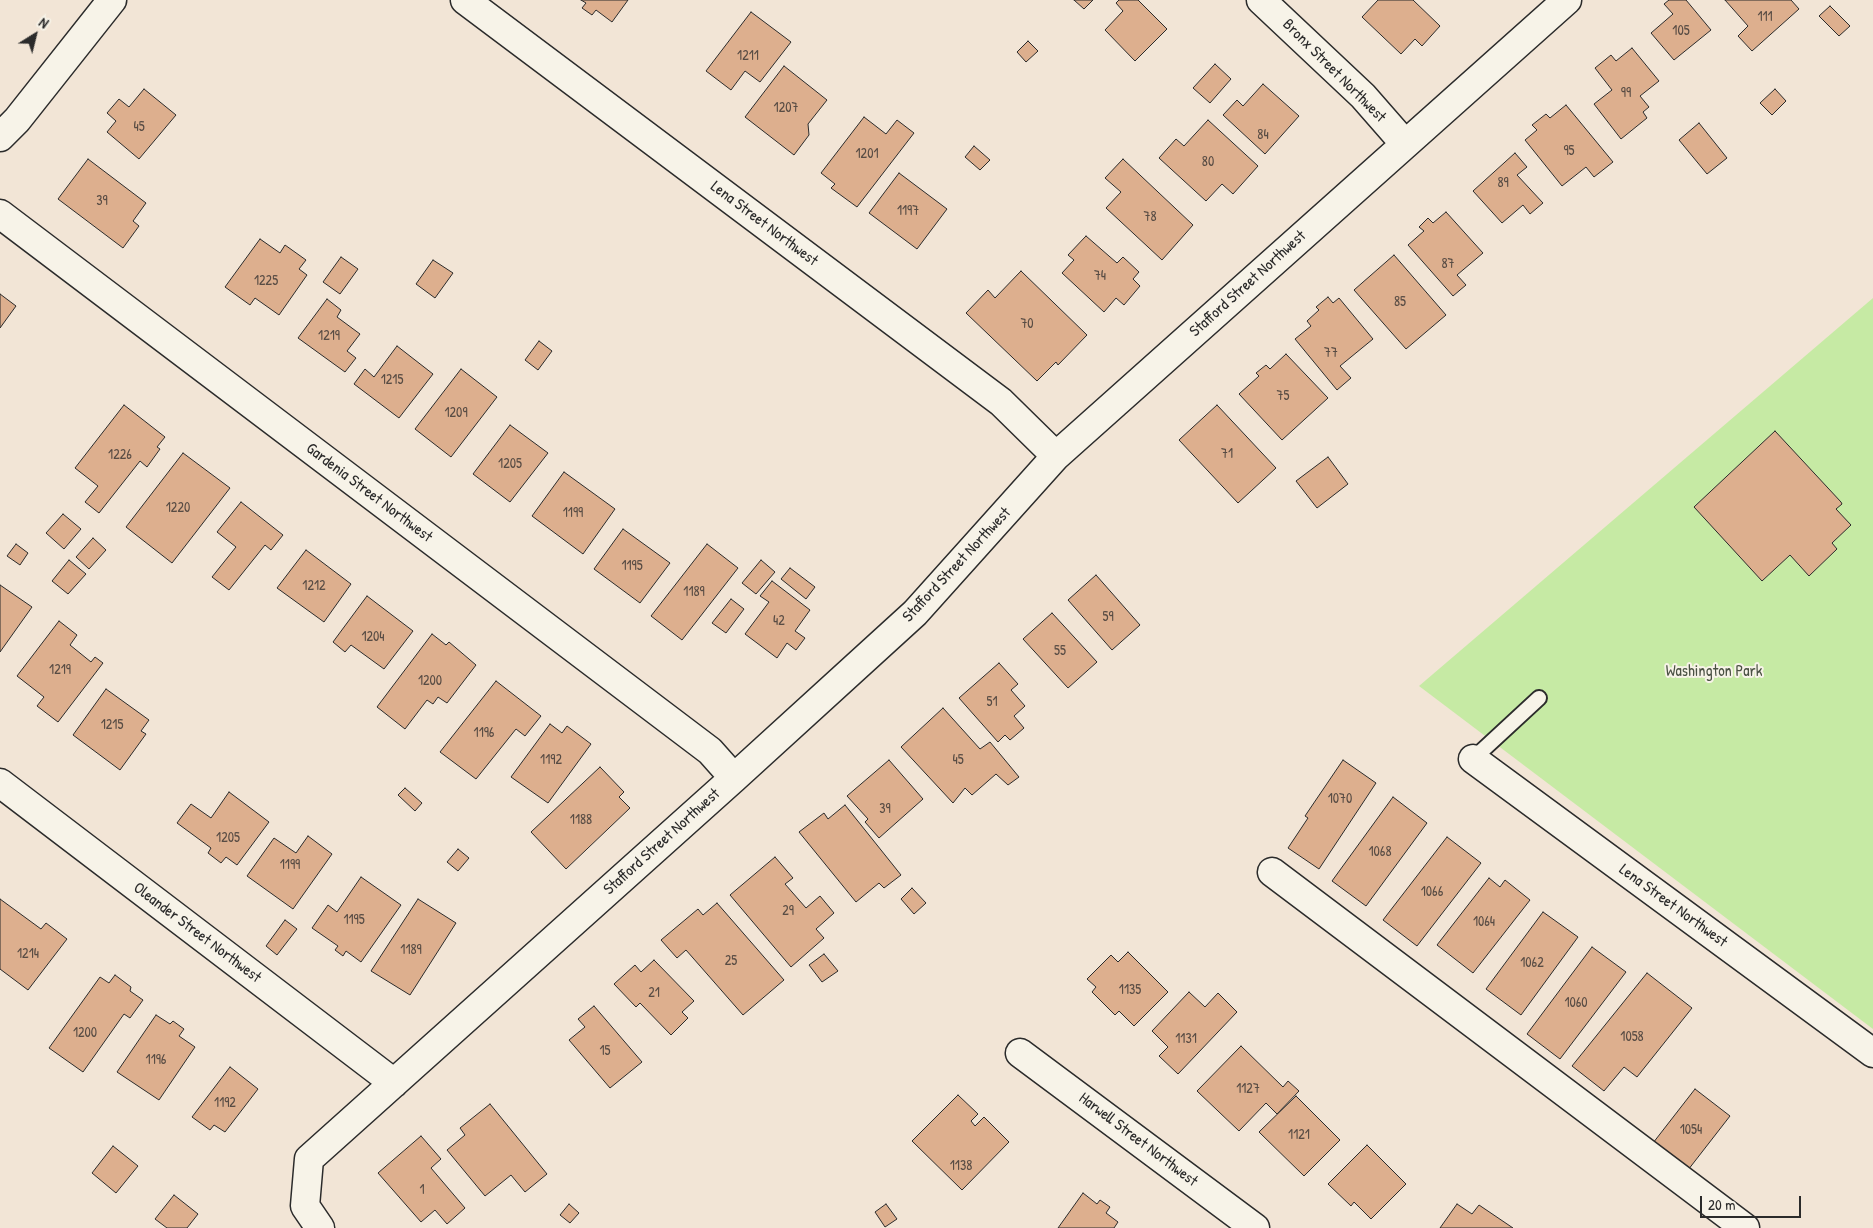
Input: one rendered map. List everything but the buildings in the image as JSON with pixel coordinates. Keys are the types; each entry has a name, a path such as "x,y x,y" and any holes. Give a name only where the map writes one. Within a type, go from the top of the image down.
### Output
{"street":[{"path":"0,137 17,120 112,0"},
{"name":"Lena Street Northwest","path":"465,0 1001,402 1056,456"},
{"name":"Bronx Street Northwest","path":"1261,0 1364,96 1405,144"},
{"name":"Stafford Street Northwest","path":"320,1228 305,1206 309,1159 915,613 1056,456 1567,0"},
{"name":"Gardenia Street Northwest","path":"0,214 710,751 734,778"},
{"name":"Lena Street Northwest","path":"1473,759 1873,1053"},
{"name":"Oleander Street Northwest","path":"0,783 394,1083"},
{"path":"1272,872 1745,1228"},
{"name":"Harwell Street Northwest","path":"1020,1053 1255,1228"}],"lane":[{"path":"1473,759 1539,698"}],"green space":[{"name":"Washington Park","path":"1873,298 1873,1029 1419,686"}]}
